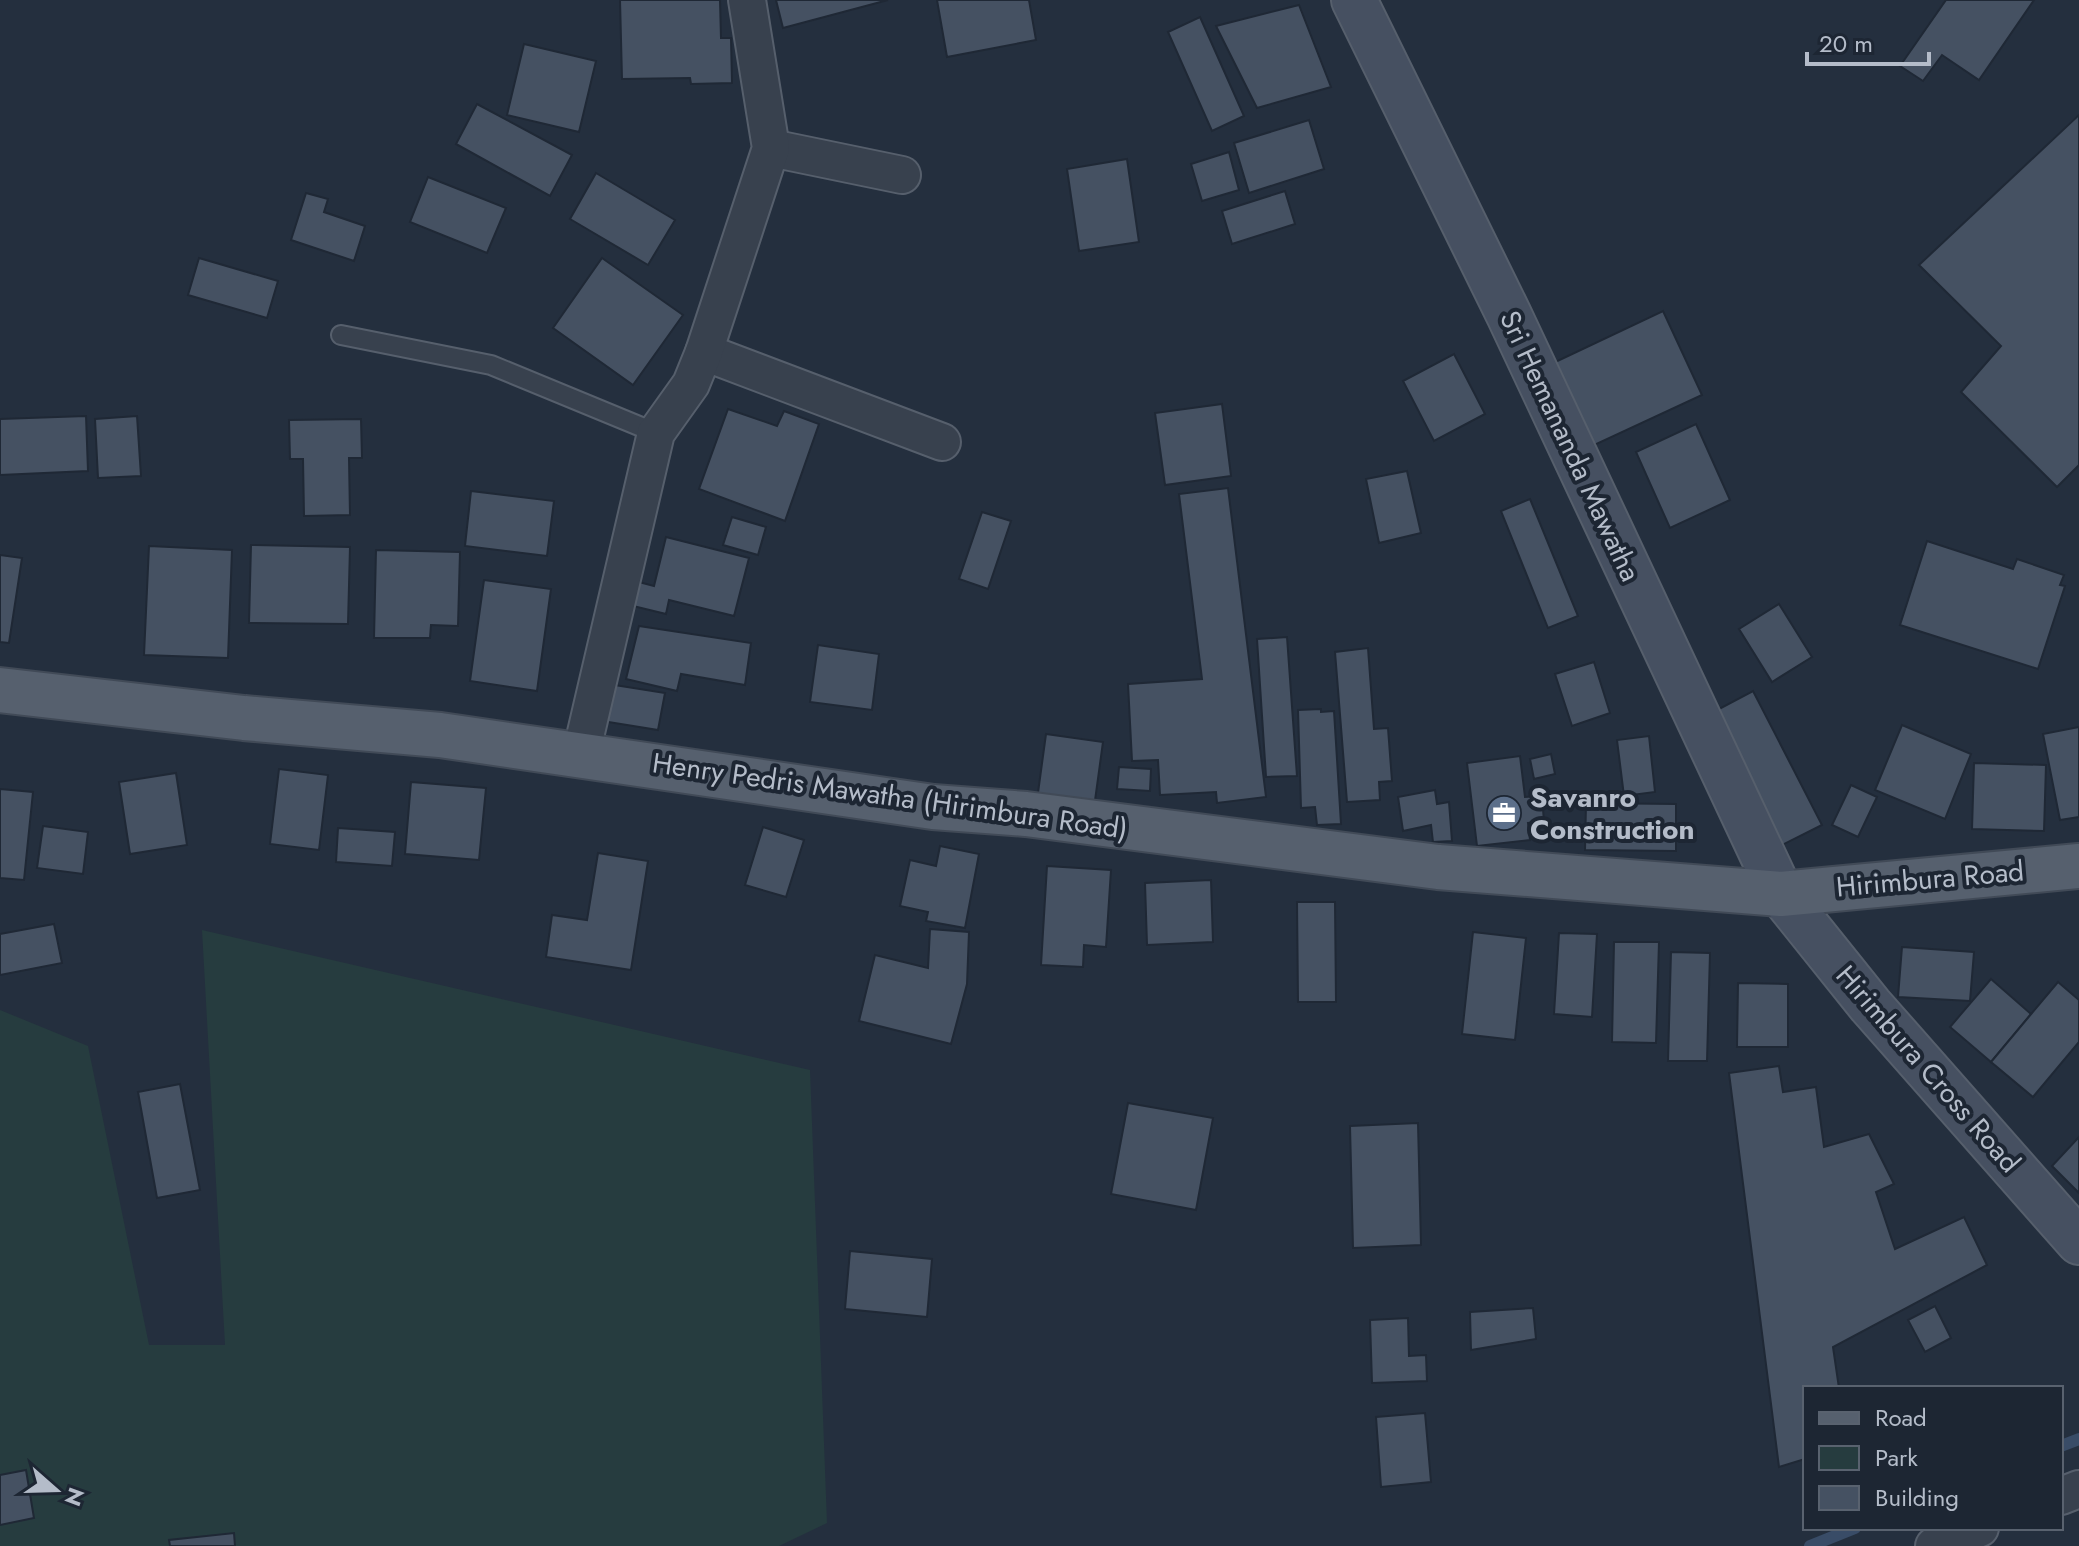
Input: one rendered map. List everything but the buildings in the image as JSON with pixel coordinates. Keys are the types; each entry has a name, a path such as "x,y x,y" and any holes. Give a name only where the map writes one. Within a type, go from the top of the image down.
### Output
{"main road":[{"name":"Sri Hemananda Mawatha","path":"1354,0 1509,315 1781,894"},
{"name":"Henry Pedris Mawatha (Hirimbura Road)","path":"0,690 244,718 440,735 933,807 1026,814 1438,867 1781,894"},
{"name":"Hirimbura Road","path":"1781,894 2079,866"},
{"name":"Hirimbura Cross Road","path":"1781,894 1870,1005 2079,1242"}],"street":[{"path":"581,754 656,433 691,384 704,352 771,148 747,0"},
{"path":"771,148 902,175"},
{"path":"704,352 942,442"},
{"path":"1934,1546 1975,1530"}],"lane":[{"path":"341,335 491,365 656,433"}],"green space":[{"path":"202,930 810,1070 827,1523 779,1546 0,1546 0,1010 88,1046 149,1345 225,1345"}],"waterway":[{"path":"2063,1445 2079,1439"},
{"path":"1810,1546 1850,1530"}],"place":[{"name":"Savanro Construction","path":"1504,813"}]}
